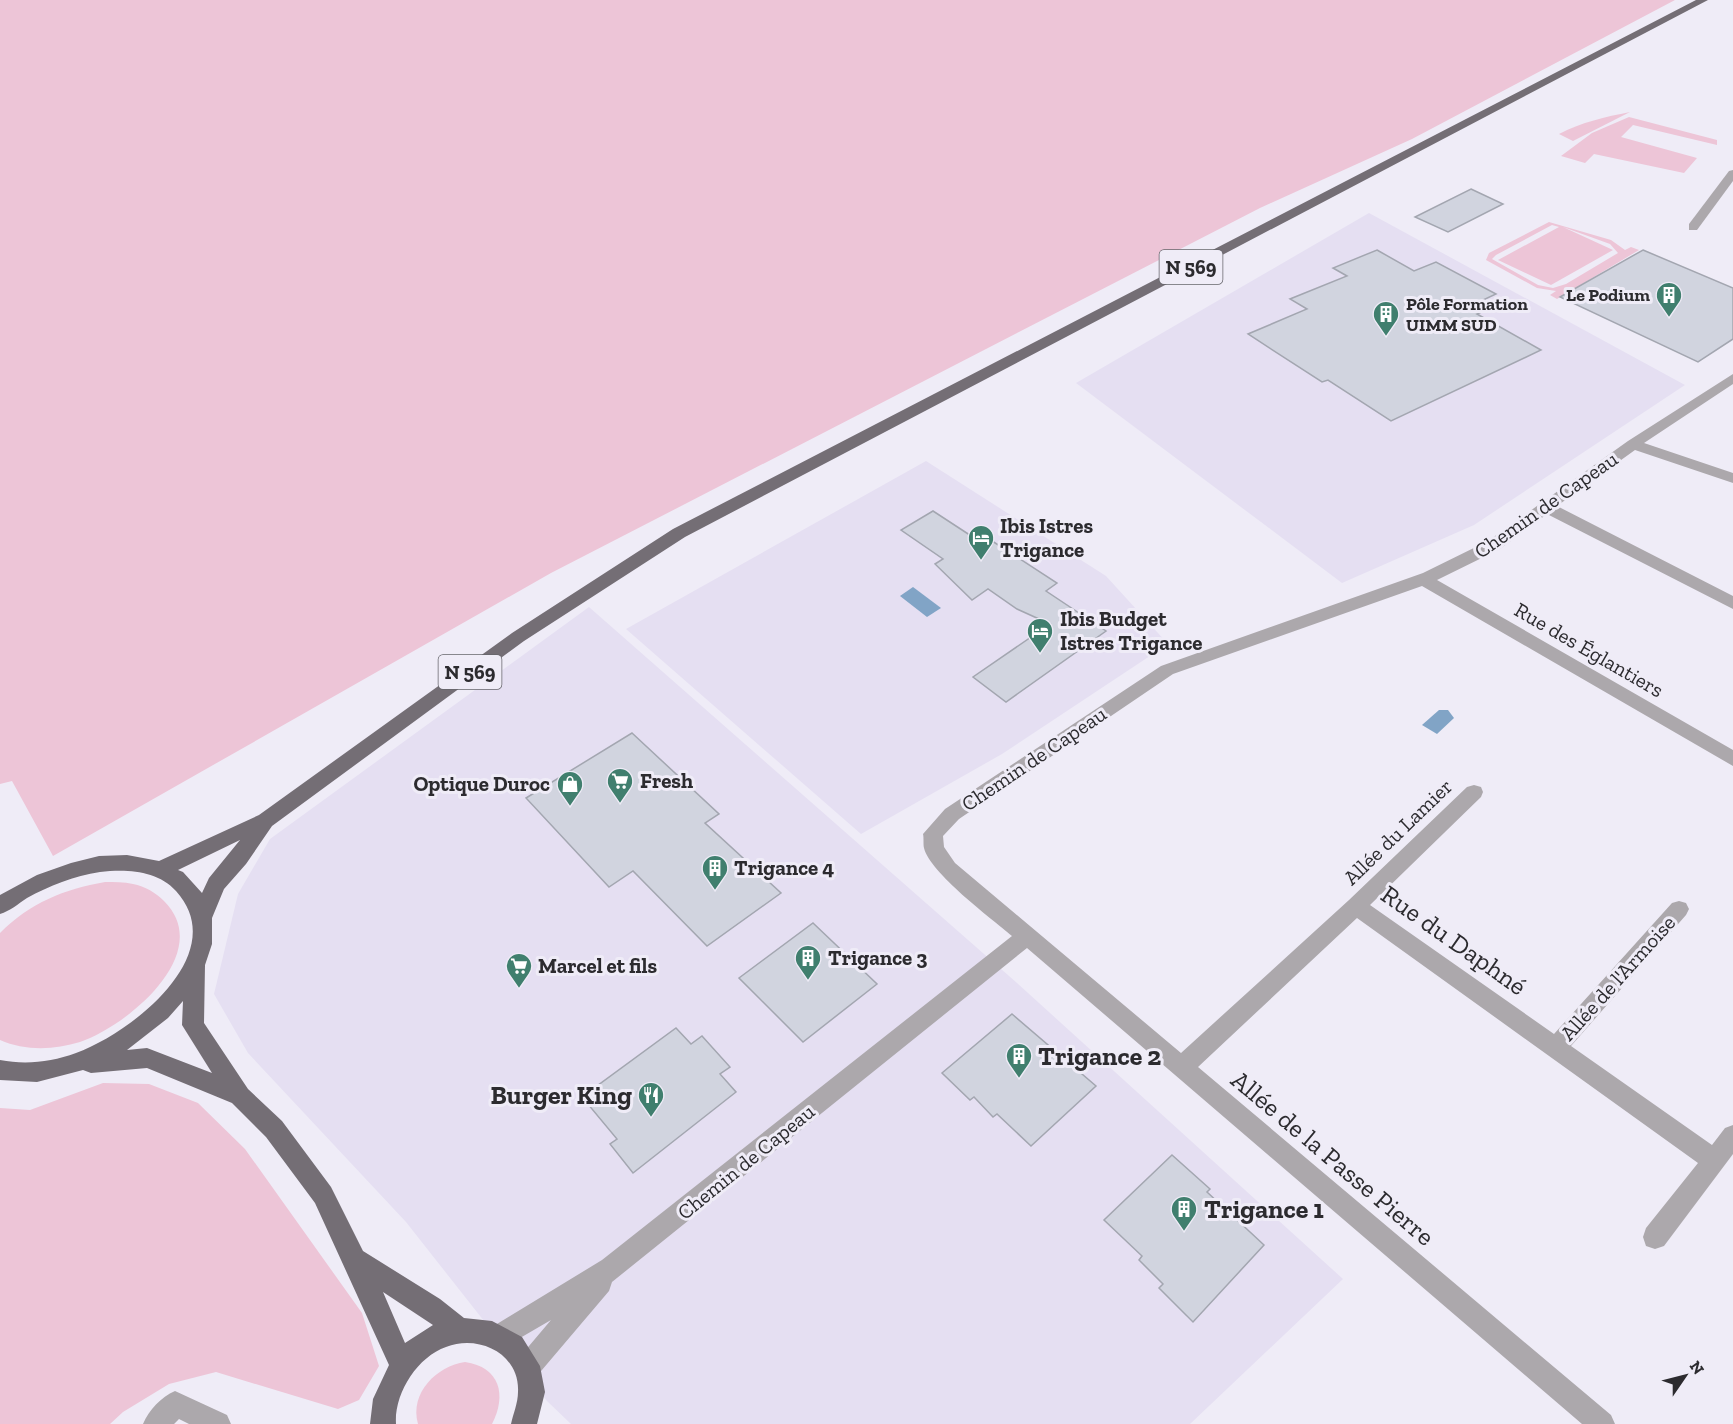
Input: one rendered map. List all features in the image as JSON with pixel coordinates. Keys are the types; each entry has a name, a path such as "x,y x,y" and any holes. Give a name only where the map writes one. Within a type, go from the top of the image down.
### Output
{"main road":[{"name":"N 569","path":"160,869 266,820 518,637 679,533 1703,0"},
{"name":"N 569","path":"0,1070 39,1072 77,1064 116,1047 150,1023 177,994 195,965 202,940 202,917 216,884 239,858 266,820"},
{"path":"0,906 15,894 53,875 92,864 128,862 160,869 180,881 194,897 202,917"},
{"path":"195,965 193,1025 240,1096 274,1129 323,1195 402,1366"},
{"path":"77,1064 147,1058 240,1096"},
{"path":"354,1260 431,1308 458,1329"},
{"path":"383,1424 388,1390 402,1366 418,1349 437,1336 458,1329 479,1329 501,1336 517,1349 527,1368 531,1385 526,1423"}],"street":[{"path":"1693,227 1733,173"},
{"name":"Chemin de Capeau","path":"501,1336 611,1269 1027,936 948,869 934,849 933,834 951,814 1167,670 1423,579 1494,545 1633,444 1733,378"},
{"path":"1633,444 1733,478"},
{"path":"1546,507 1733,603"},
{"name":"Rue des Églantiers","path":"1423,579 1733,759"},
{"name":"Allée du Lamier","path":"1356,906 1474,792"},
{"name":"Rue du Daphné","path":"1182,1067 1356,906 1713,1160"},
{"name":"Allée de l'Armoise","path":"1556,1047 1679,909"},
{"name":"Allée de la Passe Pierre","path":"1027,936 1602,1424"},
{"path":"1655,1237 1733,1136"},
{"name":"Chemin de Capeau","path":"527,1368 611,1269"},
{"path":"156,1424 175,1404 218,1424"}],"shaded area":[{"path":"0,0 1675,0 1412,139 1260,208 551,573 53,856 12,781 0,784"},
{"path":"1630,112 1573,141 1559,134 1585,123"},
{"path":"1629,117 1717,140 1717,145 1633,125 1621,137 1697,158 1684,173 1594,154 1585,163 1561,156 1592,133"},
{"path":"1369,213 1685,385 1474,525 1342,583 1076,383"},
{"path":"1549,222 1611,240 1625,250 1631,247 1639,250 1557,299 1550,295 1556,291 1537,288 1486,260 1489,253","holes":["1552,225 1559,227 1498,260 1551,285 1613,250 1563,227 1610,244 1618,253 1566,284 1553,288 1538,285 1492,259"]},
{"path":"926,461 1106,576 1168,644 1002,754 861,834 626,629"},
{"path":"589,607 1017,983 1343,1279 1190,1424 571,1424 547,1401 406,1222 248,1053 214,994 238,894 270,839"},
{"path":"105,882 142,886 164,901 177,921 179,943 173,964 159,985 141,1004 120,1021 80,1042 60,1047 29,1048 0,1040 0,933 23,913 48,899"},
{"path":"103,1083 149,1084 198,1103 245,1149 362,1313 379,1366 359,1400 338,1409 216,1372 169,1384 123,1412 110,1424 0,1424 0,1108 30,1110"},
{"path":"465,1362 486,1370 497,1384 499,1403 492,1424 418,1424 416,1413 418,1402 428,1383 445,1369"}],"water":[{"path":"913,587 941,608 927,617 900,596"},
{"path":"1439,710 1448,710 1454,718 1437,734 1422,725"}],"building":[{"path":"1471,189 1503,204 1448,232 1415,217"},
{"name":"Pôle Formation UIMM SUD","path":"1377,250 1414,271 1436,262 1496,294 1483,300 1495,306 1477,314 1541,350 1391,421 1328,380 1322,382 1248,334 1307,309 1290,299 1347,276 1333,268"},
{"name":"Le Podium","path":"1643,250 1733,288 1733,339 1698,362 1560,297"},
{"path":"933,511 982,543 989,539 1057,583 1046,591 1106,631 1006,702 973,677 1050,624 1017,609 988,589 972,600 935,564 943,559 901,530"},
{"name":"Fresh","path":"632,733 719,814 705,823 781,893 707,946 633,871 609,887 526,798"},
{"name":"Trigance 3","path":"813,923 877,984 803,1042 739,978"},
{"name":"Trigance 2","path":"1012,1014 1096,1086 1031,1146 997,1114 993,1117 974,1097 970,1100 942,1073"},
{"name":"Burger King","path":"676,1028 691,1044 702,1036 730,1067 720,1074 736,1092 633,1173 610,1144 617,1139 582,1097"},
{"name":"Trigance 1","path":"1172,1155 1210,1189 1207,1192 1264,1245 1193,1322 1159,1288 1163,1284 1139,1260 1142,1256 1104,1220"}],"place":[{"name":"Le Podium","path":"1669,318"},
{"name":"Pôle Formation UIMM SUD","path":"1386,337"},
{"name":"Ibis Istres Trigance","path":"981,561"},
{"name":"Ibis Budget Istres Trigance","path":"1040,654"},
{"name":"Fresh","path":"620,804"},
{"name":"Optique Duroc","path":"570,807"},
{"name":"Trigance 4","path":"715,891"},
{"name":"Trigance 3","path":"808,981"},
{"name":"Marcel et fils","path":"519,989"},
{"name":"Trigance 2","path":"1019,1079"},
{"name":"Burger King","path":"651,1118"},
{"name":"Trigance 1","path":"1184,1232"}]}
